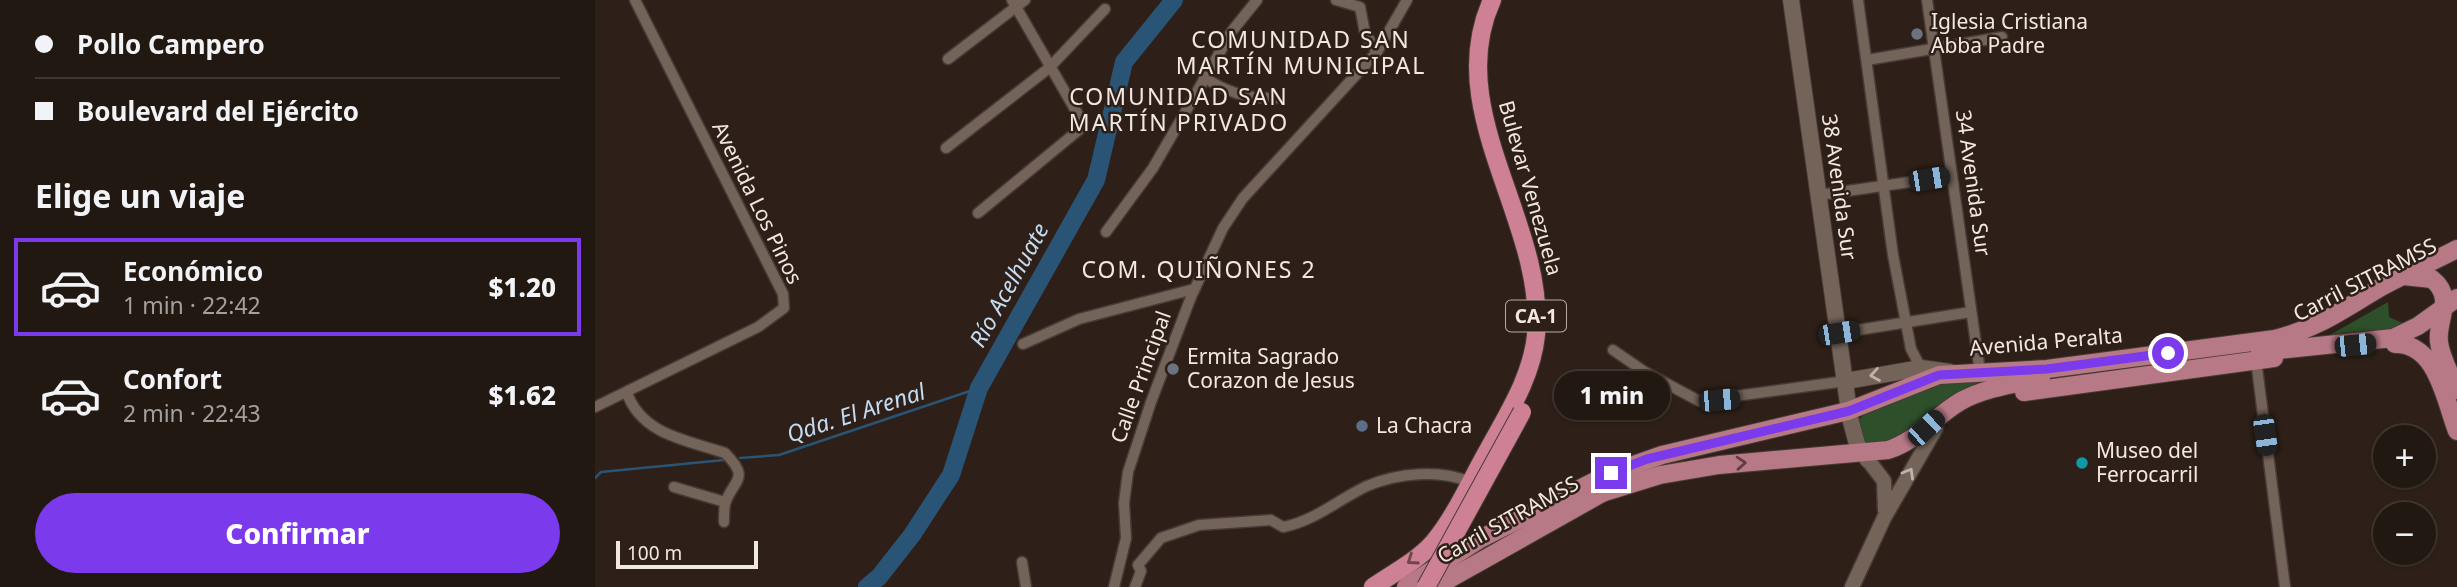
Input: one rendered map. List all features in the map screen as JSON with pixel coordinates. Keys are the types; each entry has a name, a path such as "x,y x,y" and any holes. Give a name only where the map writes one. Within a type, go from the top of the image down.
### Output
{"highway":[{"name":"Bulevar Venezuela","path":"1373,587 1432,544 1513,405 1525,379 1536,337 1537,309 1532,268 1478,83 1478,43 1492,0"},
{"name":"Bulevar Venezuela","path":"1426,587 1522,411 1541,361 1546,330 1546,300 1538,258 1487,86 1487,46 1504,0"}],"main road":[{"name":"38 Avenida Sur","path":"1791,0 1846,380"},
{"name":"Avenida Peralta","path":"1846,380 1921,368 1952,372 2047,369 2275,339 2325,323 2457,249"},
{"name":"Carril SITRAMSS","path":"2255,356 2322,333 2411,277 2457,259"},
{"path":"2411,277 2437,284 2451,307 2439,342 2457,390"},
{"name":"Avenida Peralta","path":"1866,457 1896,456 1910,449 1959,411 1996,396 2255,356 2395,344 2418,336 2451,307"},
{"name":"Carril SITRAMSS","path":"1435,587 1602,492 1680,461 1849,415 1941,381 2041,378 2386,340 2451,307"},
{"path":"2395,344 2412,345 2426,355 2457,431"},
{"name":"Avenida Peralta","path":"1849,415 1952,372"},
{"name":"Carril SITRAMSS","path":"1602,492 1660,475 1719,465 1866,457 1898,447 1949,409 1976,394 2041,378"},
{"path":"1846,380 1849,415 1866,457"},
{"path":"1406,587 1480,539 1611,473 1674,452 1849,415"}],"street":[{"name":"Avenida Los Pinos","path":"595,407 758,327 784,308 783,294 635,0"},
{"path":"1106,232 1153,168 1232,31 1257,0"},
{"path":"1336,0 1360,7 1364,33 1377,52"},
{"name":"Calle Principal","path":"1114,587 1126,538 1124,503 1128,472 1151,402 1194,289 1223,228 1243,198 1377,52 1407,0"},
{"path":"1858,0 1905,322 1910,349 1921,368"},
{"name":"34 Avenida Sur","path":"1927,0 1980,372"},
{"path":"948,59 1018,2 1049,68 1080,118 1080,129 978,213"},
{"path":"946,148 1049,68 1105,9"},
{"path":"1867,60 2002,37"},
{"path":"1204,78 1226,90 1258,99 1276,98"},
{"path":"1819,195 1952,176"},
{"path":"1023,344 1080,319 1194,289"},
{"path":"1839,333 1971,312"},
{"path":"1613,350 1645,372 1699,401 1846,380"},
{"path":"2255,356 2284,587"},
{"path":"627,393 639,416 647,424 667,434 725,453 732,459 739,471 738,484 725,502 724,522"},
{"path":"1852,587 1884,518 1936,428"},
{"path":"1866,457 1884,481 1887,499 1884,518"},
{"path":"1135,587 1141,571 1138,565 1161,538 1199,525 1271,520 1283,527 1306,520 1382,481 1439,474 1470,482"},
{"path":"674,487 725,502"},
{"path":"1022,562 1026,587"}],"green space":[{"path":"2388,302 2389,317 2405,324 2390,333 2321,340"},
{"path":"1968,381 2009,381 1895,444 1863,443 1858,420 1864,415 1930,386"}],"waterway":[{"name":"Río Acelhuate","path":"867,587 879,577 912,535 951,475 979,388 1096,180 1124,62 1174,0"},
{"name":"Qda. El Arenal","path":"740,458 779,455 979,388"},
{"name":"Qda. El Arenal","path":"595,478 601,472 724,460"}],"place":[{"name":"Iglesia Cristiana Abba Padre","path":"1917,34"},
{"name":"Ermita Sagrado Corazon de Jesus","path":"1173,369"},
{"name":"La Chacra","path":"1362,426"},
{"name":"Museo del Ferrocarril","path":"2082,463"}],"district":[{"name":"COMUNIDAD SAN MARTÍN MUNICIPAL","path":"1301,53"},
{"name":"COMUNIDAD SAN MARTÍN PRIVADO","path":"1179,110"},
{"name":"COM. QUIÑONES 2","path":"1199,270"}],"route":[{"path":"1611,473 1647,459 1696,446 1849,411 1921,381 1952,372 2047,369 2168,353"}]}
